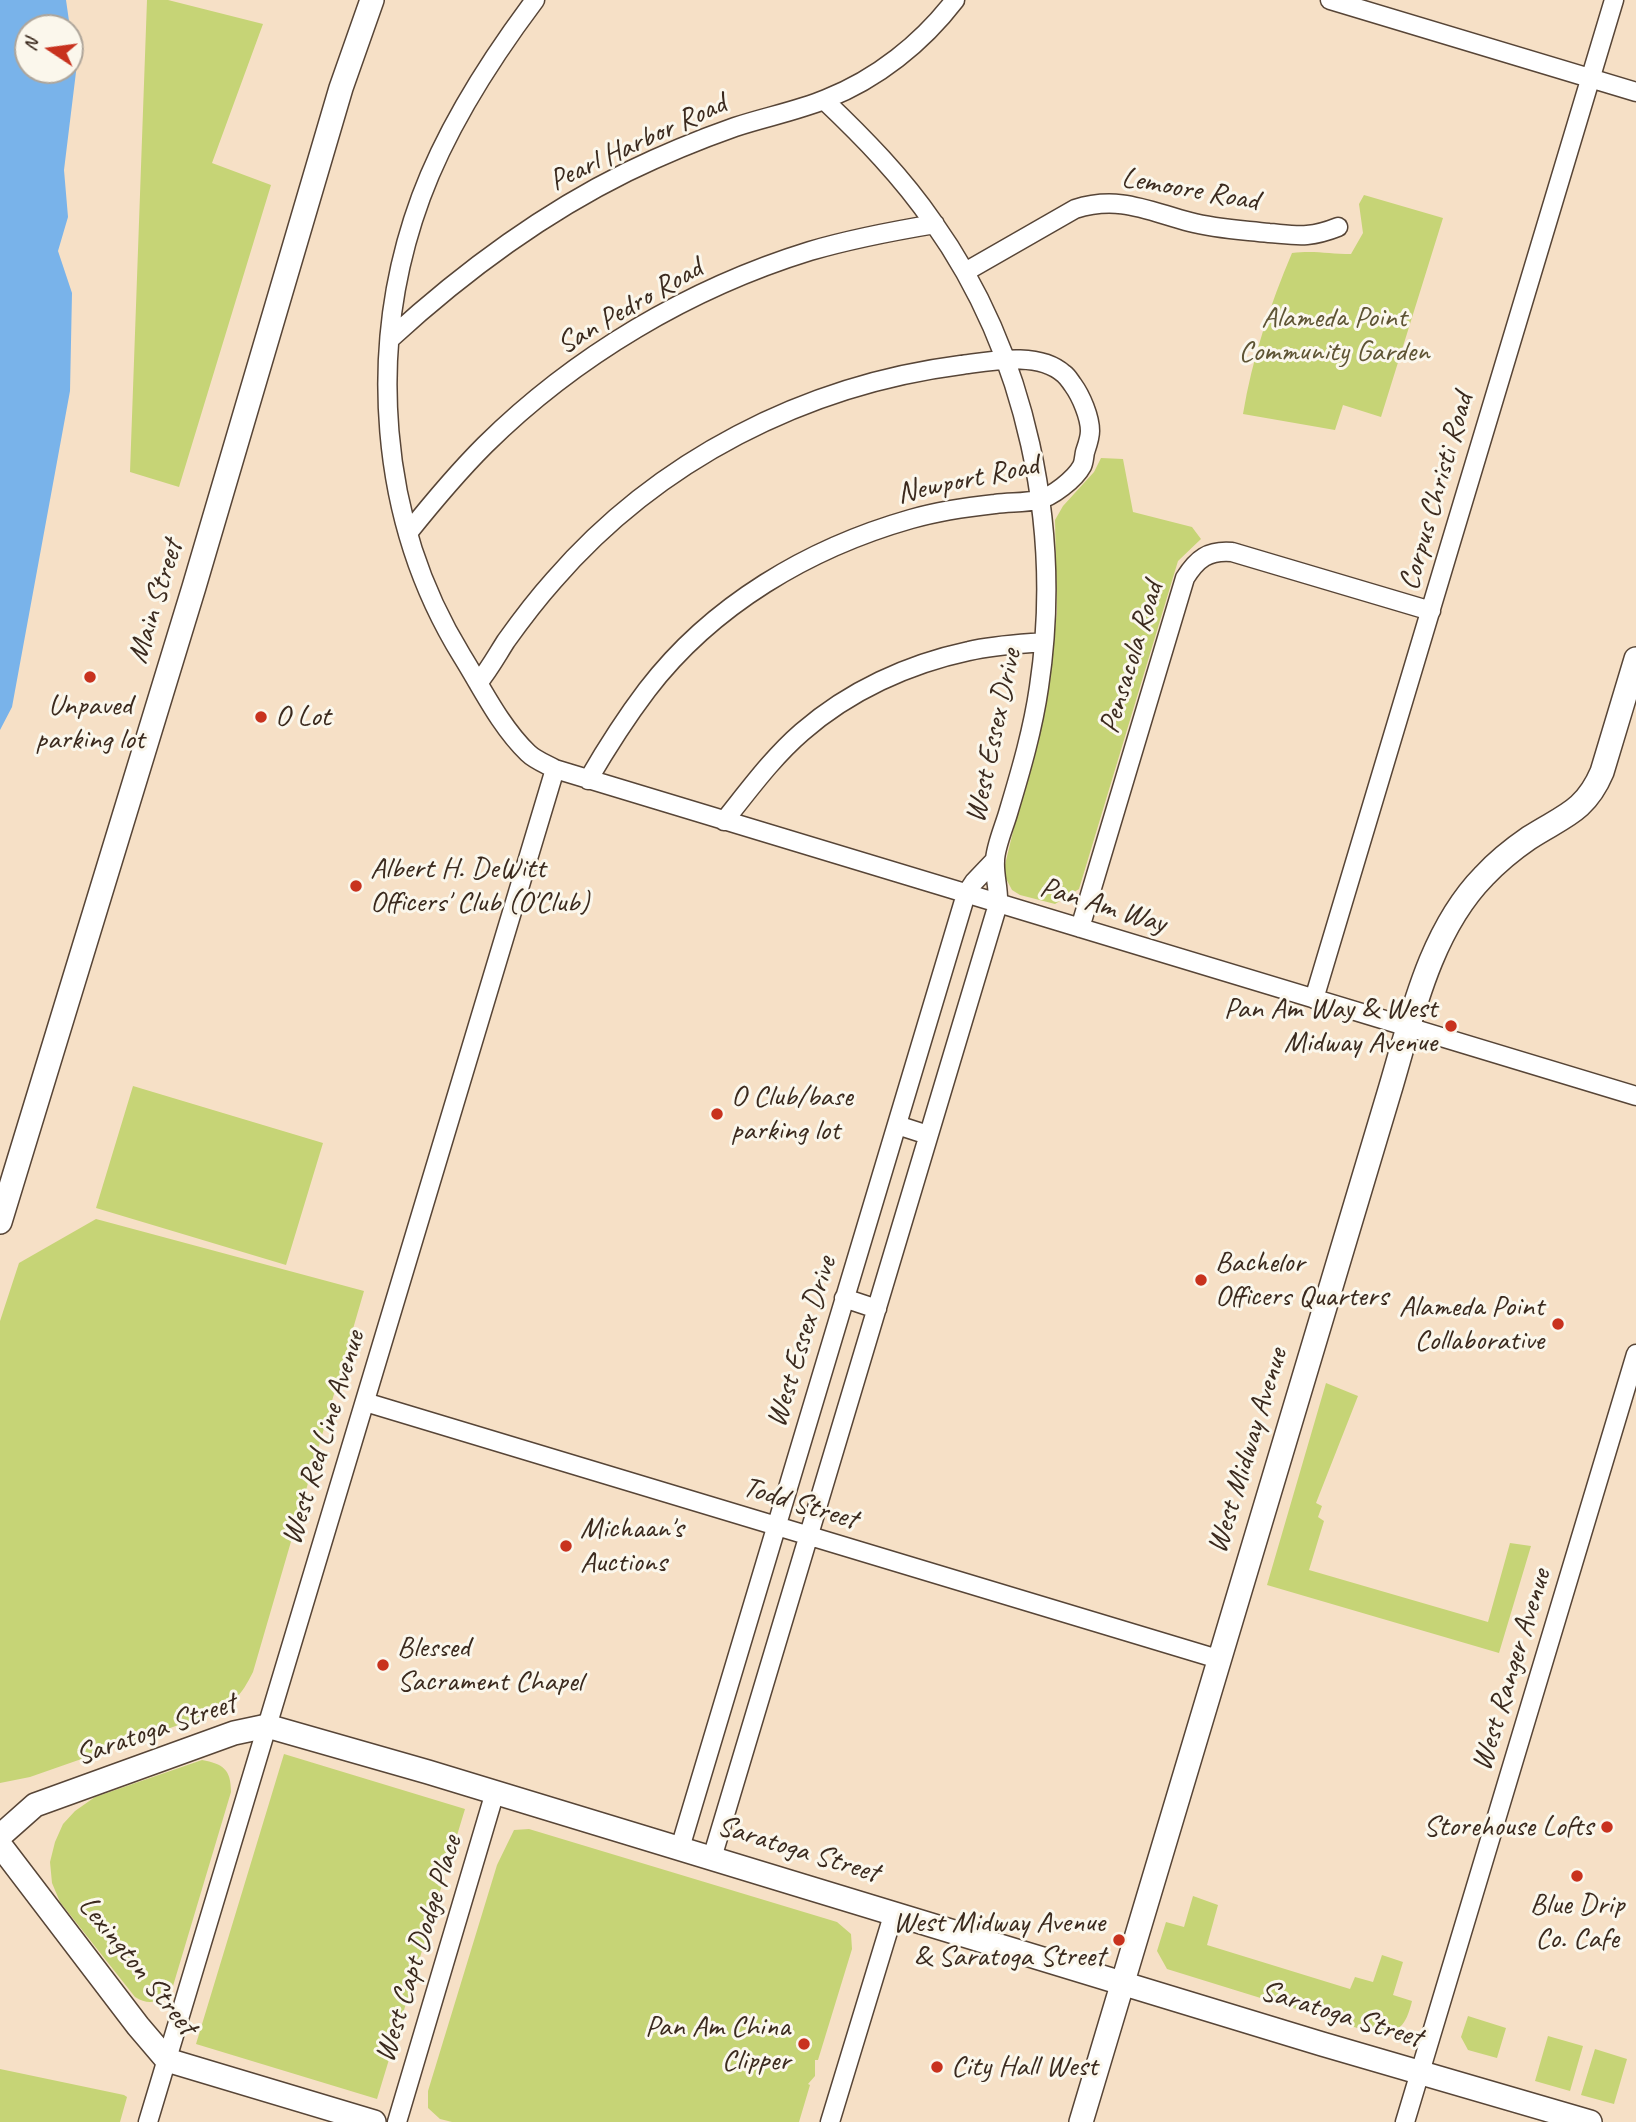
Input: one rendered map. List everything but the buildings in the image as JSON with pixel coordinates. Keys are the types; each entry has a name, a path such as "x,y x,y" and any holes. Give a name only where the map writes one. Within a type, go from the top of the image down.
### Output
{"street":[{"name":"Main Street","path":"0,1223 288,275 341,88 372,0"},
{"name":"Pan Am Way","path":"535,0 466,104 426,185 403,261 387,374 391,455 408,533 439,614 508,729 529,754 555,769 588,780 1636,1096"},
{"name":"Pearl Harbor Road","path":"390,339 484,260 586,194 626,172 698,140 824,100 860,82 908,50 932,28 955,0"},
{"path":"1330,0 1636,92"},
{"name":"Corpus Christi Road","path":"1314,999 1614,0"},
{"name":"West Essex Drive","path":"712,1857 998,904 995,860 1031,730 1040,687 1044,642 1045,561 1040,500 1031,450 1006,360 965,272 935,224 884,159 824,100"},
{"name":"Lemoore Road","path":"965,272 1075,209 1093,204 1112,202 1224,229 1304,236 1338,227"},
{"name":"San Pedro Road","path":"408,533 478,453 525,409 576,369 651,320 691,299 772,264 850,240 935,224"},
{"name":"Newport Road","path":"478,682 528,611 585,546 622,513 698,457 775,416 851,388 926,370 1006,360 1039,361 1064,373 1081,397 1090,431 1082,466 1063,487 1040,500 957,508 876,529 835,545 758,588 720,615 649,688 617,732 588,780"},
{"name":"Pensacola Road","path":"1080,928 1185,578 1194,564 1218,551 1232,552 1431,611"},
{"path":"724,821 775,759 802,732 871,686 903,671 971,650 1044,642"},
{"name":"West Midway Avenue","path":"1082,2122 1219,1659 1433,956 1449,921 1482,877 1504,856 1575,811 1587,799 1595,787 1636,659"},
{"name":"West Red Line Avenue","path":"148,2122 555,769"},
{"name":"West Essex Drive","path":"680,1848 966,894 995,860"},
{"path":"897,1125 929,1135"},
{"path":"844,1298 877,1309"},
{"name":"West Ranger Avenue","path":"1405,2122 1636,1354"},
{"name":"Todd Street","path":"365,1402 1219,1659"},
{"name":"Saratoga Street","path":"0,1836 35,1805 234,1733 267,1726 495,1792 1590,2122"},
{"name":"West Capt Dodge Place","path":"397,2122 495,1792"},
{"name":"Lexington Street","path":"0,1845 167,2060 374,2122"},
{"path":"830,2122 894,1912"}],"green space":[{"path":"147,0 168,0 263,24 212,163 271,185 179,487 130,472"},
{"name":"Alameda Point Community Garden","path":"1364,195 1443,218 1381,417 1343,405 1335,430 1243,414 1263,332 1292,253 1351,254 1363,233 1359,204"},
{"path":"1101,458 1123,459 1133,512 1192,527 1201,539 1178,561 1079,889 1055,904 1020,895 1012,890 1003,873 1047,691 1057,612 1055,520 1063,506 1094,472"},
{"path":"133,1086 323,1143 286,1265 96,1208"},
{"path":"96,1219 364,1291 253,1672 245,1687 231,1702 210,1714 30,1777 0,1783 0,1321 19,1263"},
{"path":"1326,1383 1358,1396 1316,1503 1322,1506 1318,1517 1324,1521 1309,1570 1488,1622 1510,1543 1531,1546 1499,1653 1267,1585"},
{"path":"284,1754 465,1809 377,2099 196,2044"},
{"path":"202,1760 215,1763 224,1769 229,1778 231,1792 173,1986 161,1999 146,2002 135,1997 60,1902 52,1883 50,1862 63,1824 75,1811 95,1797"},
{"path":"529,1829 837,1922 851,1934 852,1949 818,2060 815,2060 815,2076 808,2084 810,2085 799,2122 452,2122 440,2119 428,2108 428,2091 497,1865 514,1830"},
{"path":"1193,1896 1218,1905 1207,1945 1350,1989 1355,1977 1373,1982 1382,1955 1403,1962 1393,1995 1412,2001 1405,2020 1394,2031 1380,2035 1167,1969 1157,1951 1166,1922 1184,1927"},
{"path":"1468,2016 1506,2028 1497,2058 1468,2050 1461,2037"},
{"path":"1548,2036 1583,2046 1570,2091 1535,2081"},
{"path":"1595,2049 1627,2059 1614,2104 1581,2095"},
{"path":"0,2069 124,2095 127,2097 120,2122 0,2122"}],"water":[{"path":"0,0 66,0 68,14 14,14 14,84 75,84 64,170 68,217 58,251 72,293 70,391 12,707 0,730"}],"place":[{"name":"Unpaved parking lot","path":"90,677"},
{"name":"O Lot","path":"261,717"},
{"name":"Albert H. DeWitt Officers' Club (O'Club)","path":"356,886"},
{"name":"Pan Am Way & West Midway Avenue","path":"1451,1026"},
{"name":"O Club/base parking lot","path":"717,1114"},
{"name":"Bachelor Officers Quarters","path":"1201,1280"},
{"name":"Alameda Point Collaborative","path":"1558,1324"},
{"name":"Michaan's Auctions","path":"566,1546"},
{"name":"Blessed Sacrament Chapel","path":"383,1665"},
{"name":"Storehouse Lofts","path":"1607,1827"},
{"name":"Blue Drip Co. Cafe","path":"1577,1876"},
{"name":"West Midway Avenue & Saratoga Street","path":"1119,1940"},
{"name":"Pan Am China Clipper","path":"804,2044"},
{"name":"City Hall West","path":"937,2067"}]}
